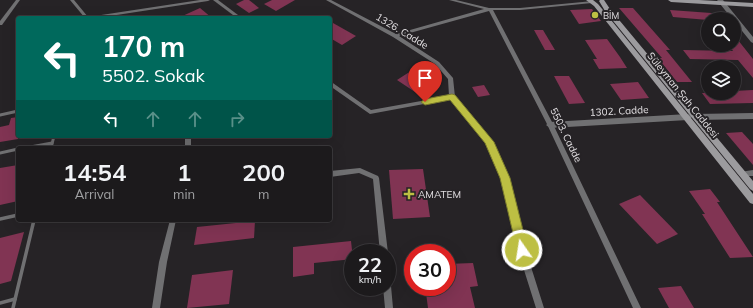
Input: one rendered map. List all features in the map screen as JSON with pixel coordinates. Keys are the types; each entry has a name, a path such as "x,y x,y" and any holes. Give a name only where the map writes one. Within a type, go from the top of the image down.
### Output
{"main road":[{"path":"671,0 753,5"},
{"name":"Süleyman Şah Caddesi","path":"597,1 692,117 753,186"},
{"name":"Süleyman Şah Caddesi","path":"692,117 753,200"}],"street":[{"path":"0,24 18,0"},
{"path":"72,0 86,16"},
{"path":"101,16 208,0"},
{"path":"215,0 237,16"},
{"name":"1326. Cadde","path":"328,0 395,36 438,63 451,78 452,97"},
{"path":"450,0 490,9 520,9 597,1"},
{"path":"722,2 753,41"},
{"path":"395,36 490,9"},
{"name":"5503. Cadde","path":"490,9 550,125 637,308"},
{"path":"332,84 370,112 452,97 489,142 505,178 522,250 540,308"},
{"name":"1302. Cadde","path":"550,125 692,117 753,116"},
{"path":"332,174 360,170 376,178 383,244"},
{"path":"743,174 753,173"},
{"path":"156,308 162,262 172,222"},
{"path":"388,296 389,308"}],"lane":[{"path":"0,115 16,111"},
{"path":"51,146 53,138"},
{"path":"36,146 52,143"},
{"path":"0,153 16,150"},
{"path":"0,219 16,215"},
{"path":"13,308 34,222"},
{"path":"0,303 15,299"}],"building":[{"path":"244,0 249,0 259,8 249,13 236,4"},
{"path":"272,0 295,0 276,11 264,4"},
{"path":"200,8 210,16 182,16"},
{"path":"619,8 633,8 670,50 666,50 692,82 677,82 658,58 662,58"},
{"path":"592,9 601,21 579,24 570,10"},
{"path":"670,10 701,12 701,19 673,17"},
{"path":"332,24 356,36 342,45 332,39"},
{"path":"534,30 543,30 555,50 545,50"},
{"path":"607,39 627,68 599,69 593,59 597,59 585,40"},
{"path":"741,44 753,59 753,78 741,64 741,60 690,59 683,50 701,50 701,52 741,52"},
{"path":"414,69 435,82 418,94 397,80"},
{"path":"554,76 569,76 585,103 569,104"},
{"path":"638,82 649,98 621,100 610,84"},
{"path":"484,85 490,95 478,97 472,87"},
{"path":"753,90 753,103 710,104 707,100 741,100 741,91"},
{"path":"16,117 16,138 18,139 0,142 0,127 9,125 11,118"},
{"path":"742,132 753,144 753,165 726,133"},
{"path":"16,165 16,201 0,205 0,168"},
{"name":"AMATEM","path":"423,169 430,217 393,219 389,170"},
{"path":"710,189 720,202 717,202 753,257 730,258 702,214 705,214 689,191"},
{"path":"640,195 678,234 657,244 619,204"},
{"path":"255,222 254,238 194,245 197,227"},
{"path":"24,232 11,281 0,284 0,238"},
{"path":"351,241 351,244 344,244 344,260 314,263 314,274 293,277 293,247"},
{"path":"473,263 478,286 470,287 475,308 428,308 426,296 456,296 456,264"},
{"path":"233,270 229,304 187,308 192,275"},
{"path":"681,286 694,308 669,308 658,288"}],"place":[{"name":"BİM","path":"595,15"},
{"name":"AMATEM","path":"409,194"}],"route":[{"path":"425,102 452,97 489,142 505,178 522,250"}]}
